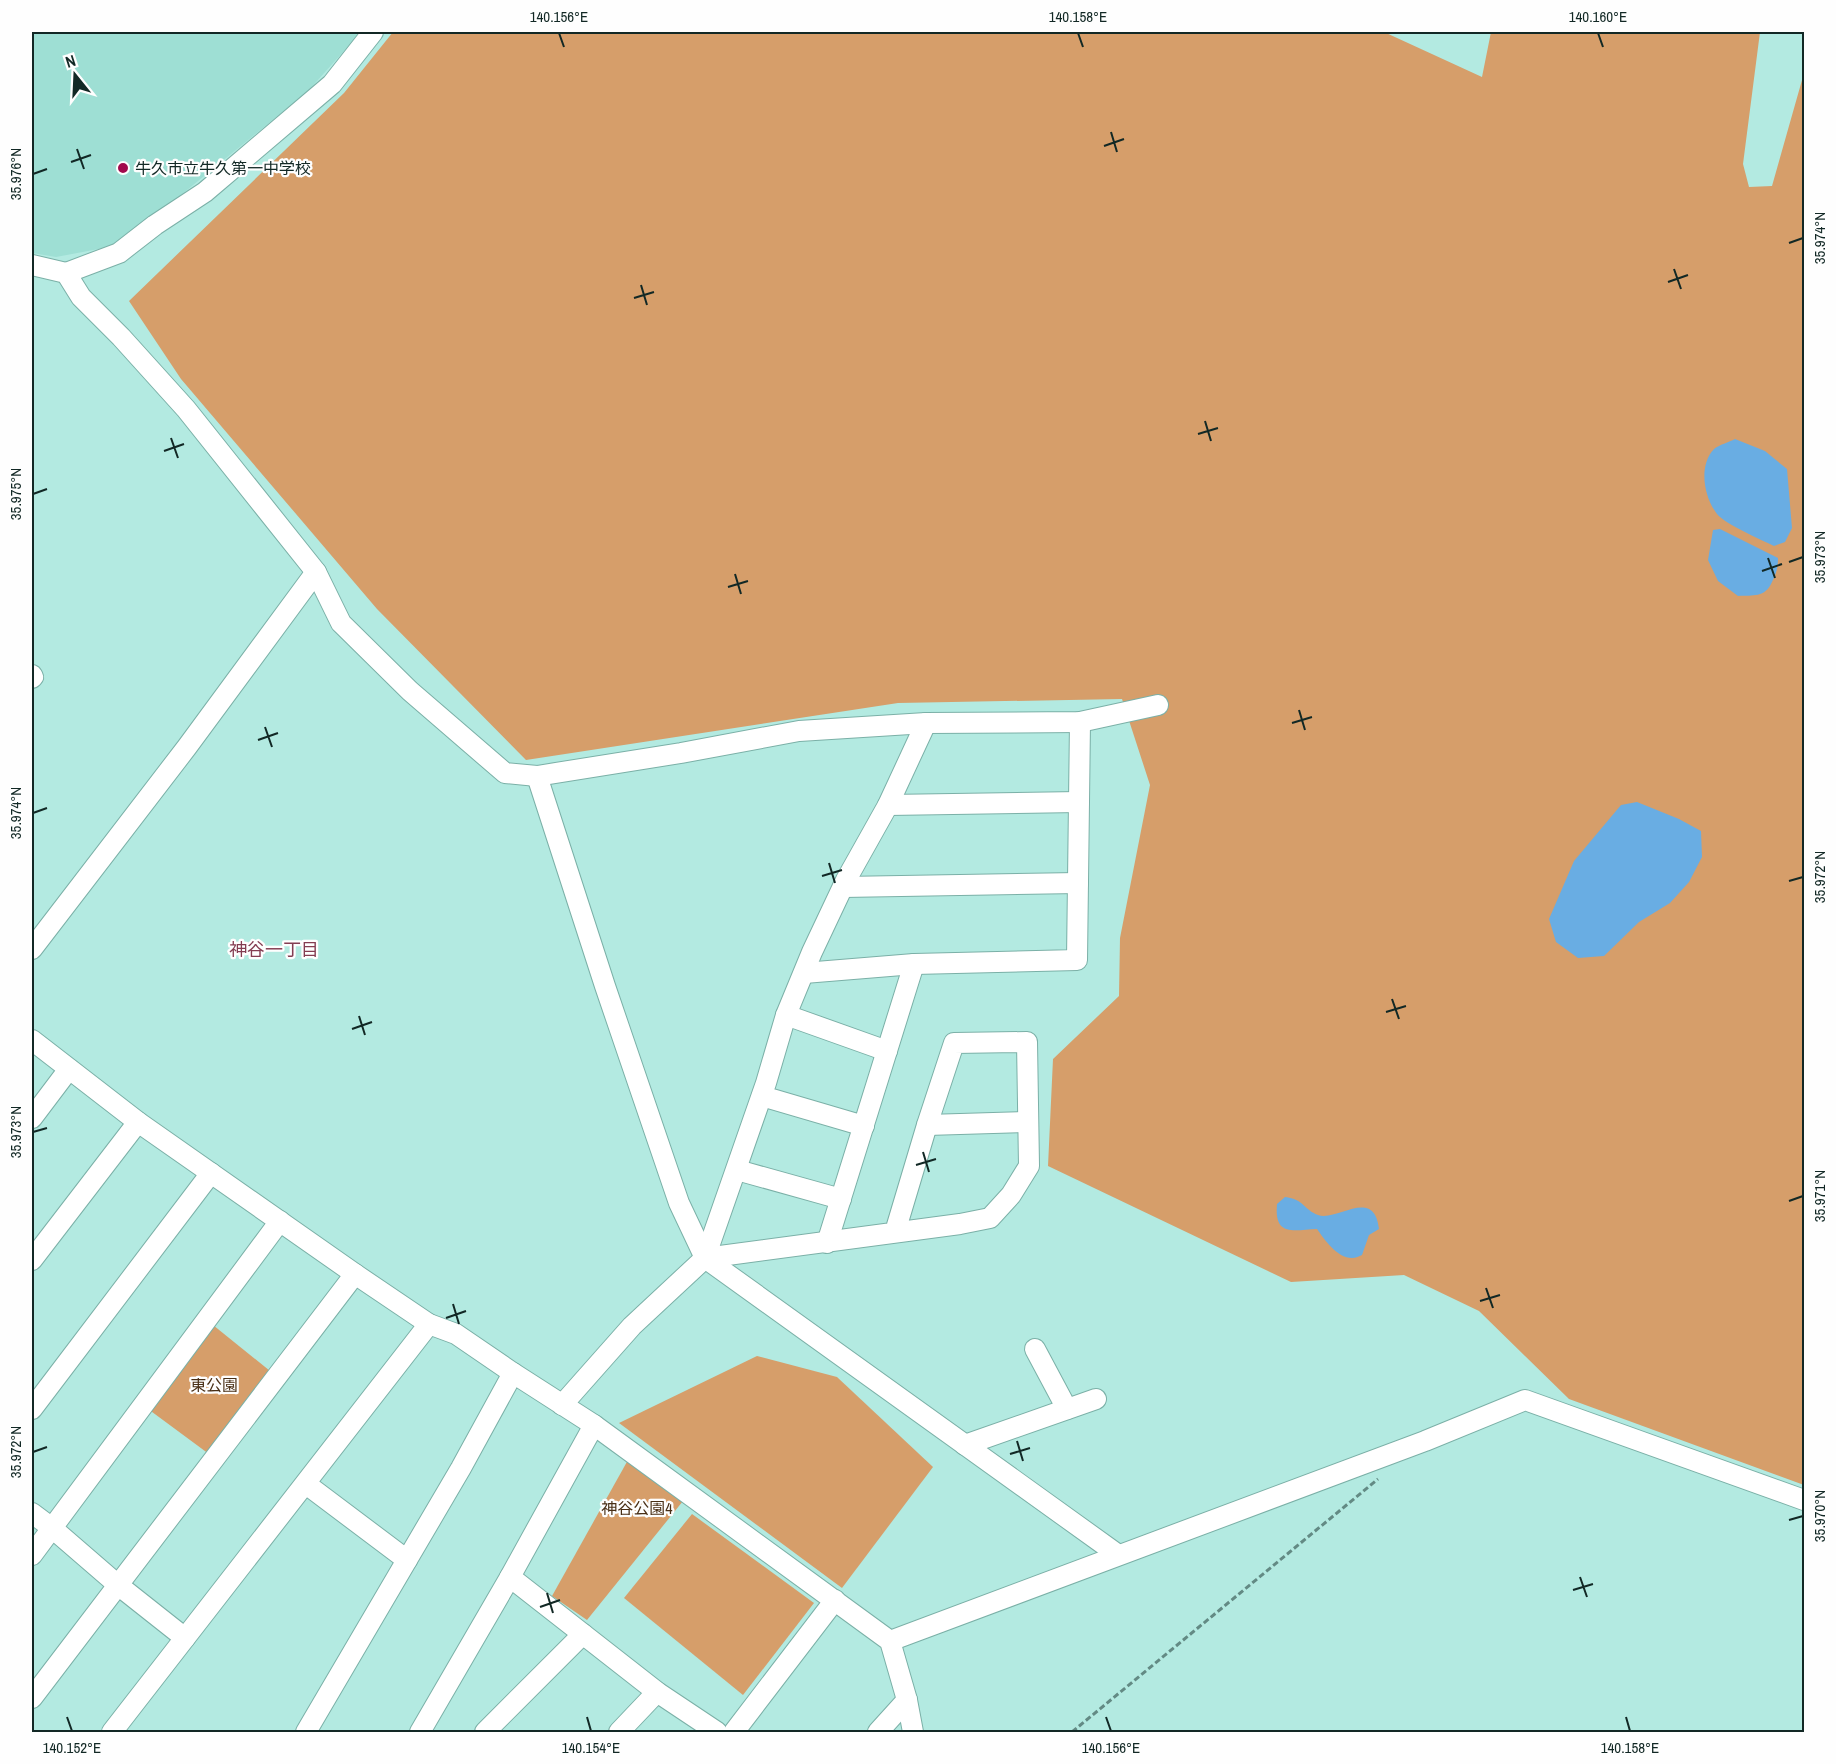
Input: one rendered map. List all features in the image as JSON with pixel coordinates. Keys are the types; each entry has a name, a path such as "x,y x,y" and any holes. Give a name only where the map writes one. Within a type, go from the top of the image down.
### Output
{"street":[{"path":"32,265 66,273 119,253 155,225 205,192 332,84 373,32"},
{"path":"66,273 81,297 121,337 186,409 315,572 341,623 410,691 505,773 537,776 799,731 926,723 1080,722 1158,705"},
{"path":"32,949 187,747 315,572"},
{"path":"804,974 914,964 1077,960 1080,722"},
{"path":"562,1405 632,1326 705,1258 762,1096 786,1015 812,952 843,887 888,806 926,723"},
{"path":"537,776 679,1203 705,1258 1117,1554"},
{"path":"888,806 1079,802"},
{"path":"843,887 1078,883"},
{"path":"827,1243 914,964"},
{"path":"786,1015 887,1051"},
{"path":"32,1040 138,1122 355,1274 429,1324 456,1334 594,1425 890,1641 907,1700 913,1732"},
{"path":"705,1258 827,1243 990,1218 1011,1195 1029,1166 1027,1042 954,1043 895,1232"},
{"path":"32,1118 69,1069"},
{"path":"762,1096 864,1126"},
{"path":"32,1260 138,1122"},
{"path":"927,1125 1028,1122"},
{"path":"737,1170 841,1199"},
{"path":"32,1409 211,1173"},
{"path":"32,1556 280,1221"},
{"path":"32,1698 355,1274"},
{"path":"118,1730 185,1638 429,1324"},
{"path":"1035,1349 1067,1409"},
{"path":"306,1732 513,1373"},
{"path":"965,1445 1096,1399"},
{"path":"890,1641 1117,1554 1425,1441 1525,1400 1804,1500"},
{"path":"420,1732 510,1577 594,1425"},
{"path":"306,1484 407,1560"},
{"path":"32,1513 185,1638"},
{"path":"510,1577 657,1692 717,1732"},
{"path":"734,1732 835,1600"},
{"path":"485,1732 583,1634"},
{"path":"619,1732 657,1692"},
{"path":"878,1732 907,1700"}],"path":[{"path":"1072,1732 1380,1478"}],"shaded area":[{"name":"牛久市立牛久第一中学校","path":"32,32 361,32 308,91 120,245 56,257 32,253"}],"green space":[{"path":"393,32 1384,32 1482,77 1491,32 1760,32 1743,164 1749,187 1772,186 1804,73 1804,1485 1569,1399 1479,1311 1404,1275 1291,1282 1048,1166 1053,1059 1119,996 1120,938 1150,785 1122,699 898,703 526,760 377,609 181,379 129,301 344,93"},
{"name":"東公園","path":"208,1321 275,1375 213,1457 144,1406"},
{"path":"757,1356 837,1377 933,1467 842,1588 619,1423"},
{"name":"神谷公園4","path":"628,1460 683,1501 587,1620 552,1596"},
{"path":"692,1514 814,1603 743,1695 624,1598"}],"water":[{"path":"1735,439 1765,451 1787,469 1792,528 1785,542 1774,546 1753,536 1721,518 1712,507 1706,490 1704,473 1706,464 1714,449"},
{"path":"1720,529 1778,558 1776,574 1766,591 1758,595 1738,596 1718,581 1708,560 1713,530"},
{"path":"1637,802 1679,819 1701,831 1702,857 1689,882 1670,903 1639,922 1604,956 1578,958 1556,942 1549,919 1574,861 1621,805"},
{"path":"1285,1197 1300,1202 1318,1215 1326,1216 1354,1208 1370,1210 1376,1216 1379,1229 1369,1235 1362,1255 1353,1258 1346,1257 1332,1247 1317,1229 1293,1230 1282,1227 1277,1215 1277,1204"}],"place":[{"name":"牛久市立牛久第一中学校","path":"123,168"}],"district":[{"name":"神谷一丁目","path":"274,949"}]}
